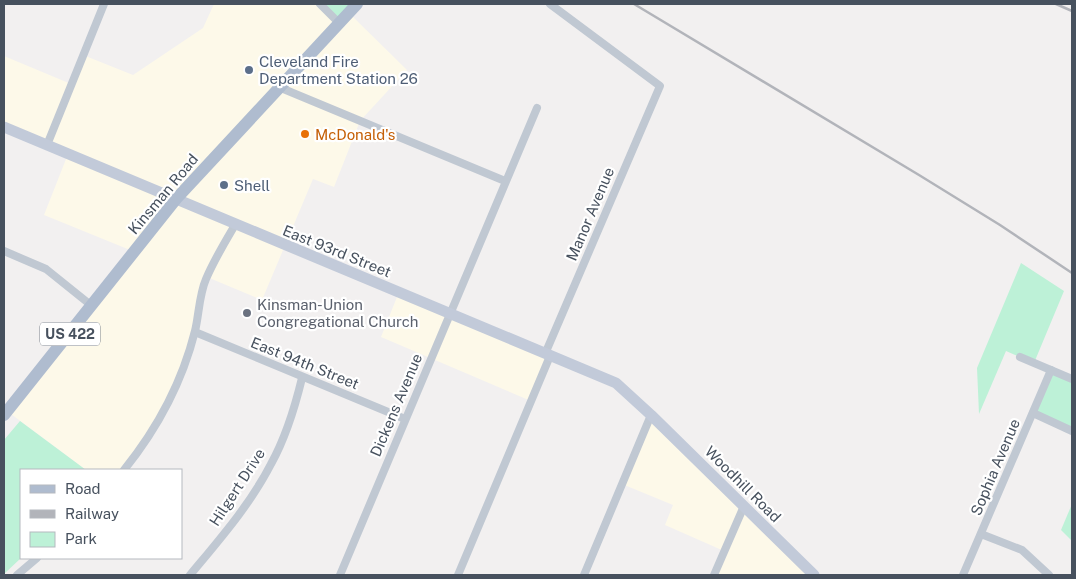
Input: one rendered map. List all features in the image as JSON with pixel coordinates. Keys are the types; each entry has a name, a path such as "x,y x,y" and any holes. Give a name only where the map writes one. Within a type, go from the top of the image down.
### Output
{"main road":[{"name":"Kinsman Road","path":"4,415 176,199 357,4"},
{"name":"East 93rd Street","path":"4,127 616,383 651,415"},
{"name":"Woodhill Road","path":"651,415 814,575"}],"street":[{"path":"47,145 104,4"},
{"path":"320,4 340,24"},
{"name":"Manor Avenue","path":"458,575 660,86 550,4"},
{"path":"280,88 505,181"},
{"name":"Dickens Avenue","path":"340,575 537,108"},
{"path":"125,469 140,451 166,410 183,371 195,332 205,280 235,224"},
{"path":"4,251 46,269 92,306"},
{"name":"East 94th Street","path":"195,332 302,378 406,419"},
{"path":"1020,357 1072,379"},
{"name":"Sophia Avenue","path":"963,575 1051,370"},
{"name":"Hilgert Drive","path":"190,575 225,533 260,484 271,464 292,414 302,378"},
{"path":"1032,413 1072,431"},
{"path":"584,575 651,415"},
{"path":"714,575 744,506"},
{"path":"981,534 1022,550 1049,575"},
{"path":"17,575 36,559"}],"shaded area":[{"path":"214,4 320,4 349,13 407,70 360,121 334,187 313,179 262,300 207,277 195,332 166,409 125,469 85,469 7,411 135,252 44,215 68,154 4,127 4,56 71,84 83,55 133,75 203,28"},
{"path":"399,292 550,356 531,401 381,337"},
{"path":"651,415 814,575 714,575 724,551 665,525 673,505 622,484"}],"green space":[{"path":"320,4 357,4 340,24"},
{"path":"1021,263 1064,291 1034,363 1006,351 979,414 977,368"},
{"path":"1051,370 1072,379 1072,431 1033,413"},
{"path":"20,421 85,469 20,469 20,559 4,574 4,440"},
{"path":"1072,504 1072,541 1061,530"}],"railway":[{"path":"634,4 919,175 1000,225 1072,273"},
{"path":"1056,4 1072,11"}],"place":[{"name":"Cleveland Fire Department Station 26","path":"249,70"},
{"name":"McDonald's","path":"305,134"},
{"name":"Shell","path":"224,185"},
{"name":"Kinsman-Union Congregational Church","path":"247,313"}]}
